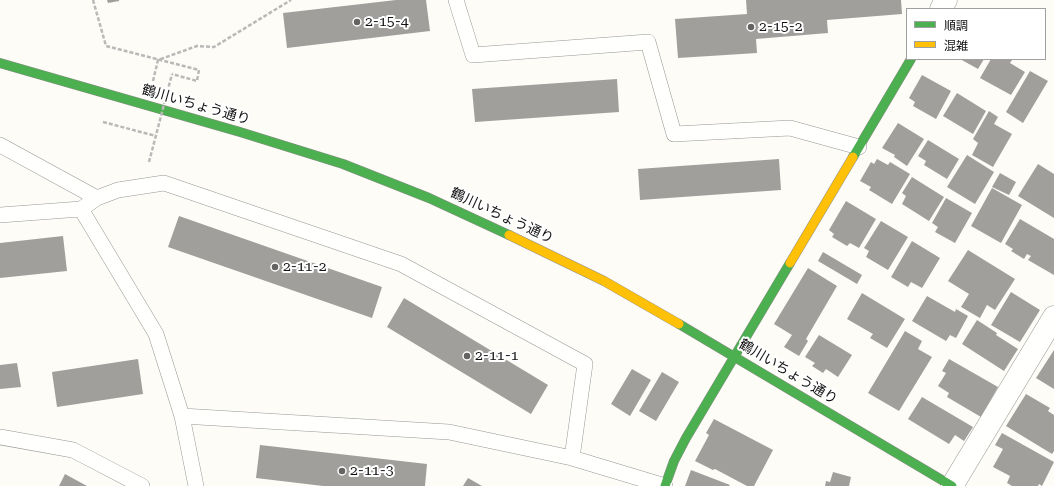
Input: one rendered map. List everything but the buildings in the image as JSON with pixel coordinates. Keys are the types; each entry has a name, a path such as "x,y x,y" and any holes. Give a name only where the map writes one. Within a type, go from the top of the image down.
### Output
{"street":[{"path":"665,486 674,461 686,438 736,357 910,60"},
{"name":"鶴川いちょう通り","path":"0,63 240,132 336,162 429,198 604,281 736,357 952,486"},
{"path":"952,486 1054,317"}],"lane":[{"path":"456,0 472,55 648,42 674,134 790,128 859,147"},
{"path":"0,145 97,198"},
{"path":"0,215 81,209 97,198 118,190 164,183 401,264 585,364 572,458"},
{"path":"81,209 156,334 182,416 196,486"},
{"path":"182,416 449,432 572,458 665,486"},
{"path":"0,437 73,450 142,486"}],"path":[{"path":"93,0 106,46 200,70 197,80 172,74 148,162"},
{"path":"158,60 197,46 214,47 290,0"},
{"path":"153,81 158,60"},
{"path":"103,122 156,136"}],"traffic: fast":[{"path":"853,157 910,60"},
{"path":"0,63 240,132 343,164 429,198 509,235"},
{"path":"665,486 674,461 686,438 790,263"},
{"path":"679,324 952,486"}],"traffic: slow":[{"path":"790,263 853,157"},
{"path":"509,235 604,281 679,324"}],"place":[{"name":"2-15-4","path":"357,22"},
{"name":"2-15-2","path":"751,27"},
{"name":"2-11-2","path":"275,267"},
{"name":"2-11-1","path":"467,356"},
{"name":"2-11-3","path":"342,471"}]}
